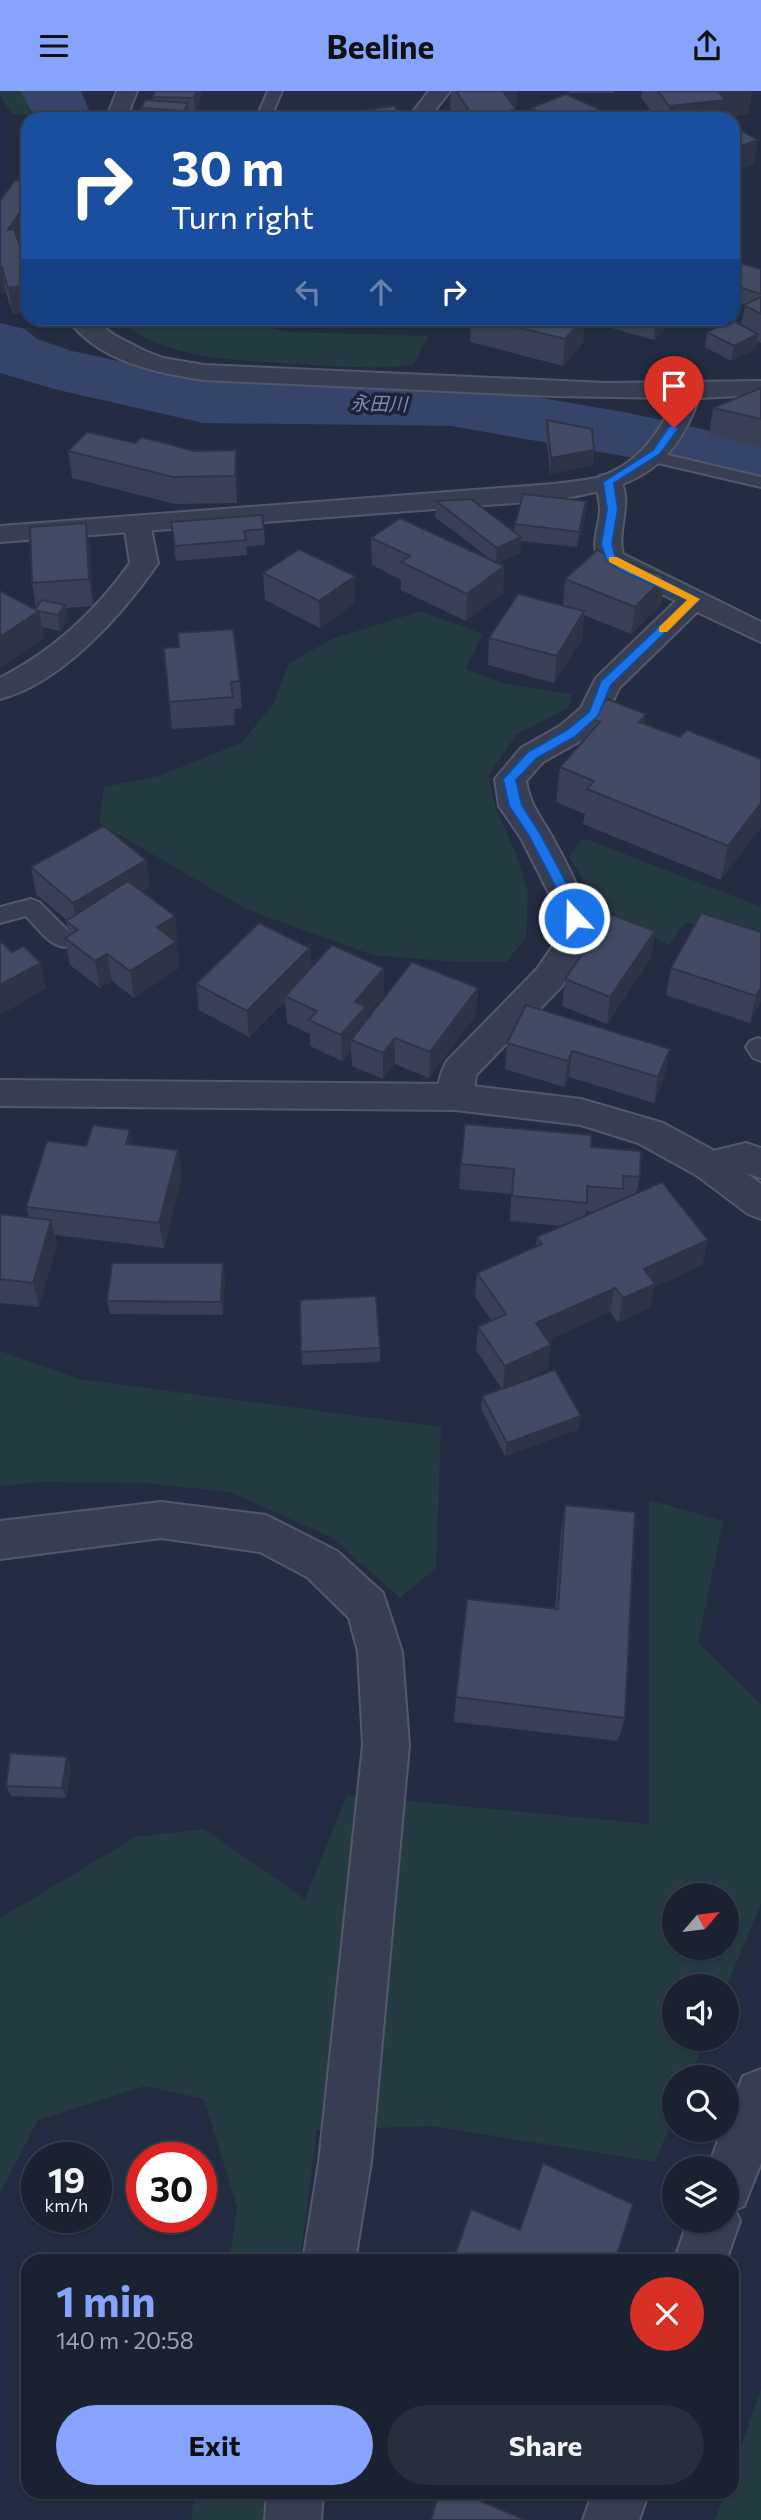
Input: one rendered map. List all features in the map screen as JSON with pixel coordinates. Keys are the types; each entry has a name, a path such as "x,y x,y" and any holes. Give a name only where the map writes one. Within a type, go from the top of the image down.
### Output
{"street":[{"path":"119,112 127,91"},
{"path":"423,112 440,91"},
{"path":"89,326 118,349 156,364 216,374 316,375 688,393 761,389"},
{"path":"0,534 553,492 609,482 654,454 674,428 688,393"},
{"path":"609,482 613,509 607,544 611,558 626,568 761,633"},
{"path":"0,690 60,657 127,589 144,563 137,524"},
{"path":"455,1097 459,1070 549,978 578,935 569,901 535,835 515,806 510,779 532,755 571,733 594,713 606,684 694,599"},
{"path":"0,1093 455,1097 581,1112 650,1133 709,1165 761,1204"},
{"path":"709,1165 746,1157 761,1164"},
{"path":"0,1540 161,1520 266,1534 322,1565 368,1607 380,1652 386,1745 345,2162 330,2254"},
{"path":"738,2156 761,2094"},
{"path":"702,2254 710,2233"},
{"path":"293,2520 294,2499"},
{"path":"611,2520 618,2499"}],"lane":[{"path":"266,112 275,91"},
{"path":"654,454 761,482"},
{"path":"0,915 31,907 63,940"}],"shaded area":[{"path":"0,91 31,91 29,112 12,114 0,96"},
{"path":"126,326 264,326 287,332 428,336 413,365 369,367 205,356 182,351 140,335"},
{"path":"421,611 483,634 465,669 502,683 572,694 568,708 516,735 488,776 496,809 518,858 528,892 526,938 506,962 458,962 373,955 248,910 99,823 104,787 159,776 241,743 274,703 289,663 332,639"},
{"path":"583,838 759,906 761,904 761,947 686,922 669,945 605,915 569,857"},
{"path":"0,1351 79,1379 441,1427 436,1568 400,1598 332,1538 230,1492 144,1483 43,1482 0,1486"},
{"path":"649,1500 723,1521 698,1642 761,1704 761,1903 739,1956 739,1883 662,1883 662,1960 738,1960 732,1974 662,1974 662,2051 700,2051 695,2065 662,2065 663,2142 655,2162 433,2126 317,2130 301,2254 230,2254 237,2208 204,2099 145,2086 38,2120 27,2142 21,2142 21,2153 0,2193 0,1918 135,1837 204,1829 305,1899 347,1795 649,1824"},
{"path":"761,2389 761,2520 715,2520 722,2499 739,2499 739,2453"},
{"path":"194,2499 270,2499 267,2520 191,2520"}],"building":[{"path":"155,91 197,91 194,98 153,97"},
{"path":"456,91 503,91 516,110 498,112 470,112"},
{"path":"658,91 733,91 719,92 725,100 669,106"},
{"path":"566,94 604,112 539,112 531,108"},
{"path":"145,100 188,103 184,111 141,108"},
{"path":"394,106 399,112 353,112"},
{"path":"699,108 707,112 687,112"},
{"path":"740,130 758,140 740,146"},
{"path":"15,180 21,181 21,210 8,230 14,229 21,249 21,286 8,288 0,267 0,201"},
{"path":"740,263 761,269 761,294 740,287"},
{"path":"761,297 761,314 744,305"},
{"path":"740,324 758,334 734,346 707,332 720,326"},
{"path":"512,326 577,326 565,339"},
{"path":"761,388 761,419 713,408"},
{"path":"547,420 592,429 594,450 551,458"},
{"path":"87,432 135,443 141,437 195,451 236,450 235,476 173,477 68,451"},
{"path":"523,494 586,501 579,532 515,524"},
{"path":"471,499 521,537 497,548 436,501"},
{"path":"262,515 264,529 244,531 246,540 175,546 171,522"},
{"path":"400,518 504,566 467,594 401,562 410,556 371,538"},
{"path":"86,523 89,579 32,583 30,527"},
{"path":"299,549 355,576 319,601 263,573"},
{"path":"597,550 665,577 635,607 565,579"},
{"path":"0,591 39,611 0,637"},
{"path":"518,594 584,611 557,656 489,638"},
{"path":"42,600 65,605 58,615 38,611 35,609"},
{"path":"233,629 240,681 231,682 233,697 169,702 164,648 179,647 178,633"},
{"path":"607,699 646,714 639,722 680,737 687,730 761,759 761,803 728,846 587,789 594,781 560,767 600,722 590,718"},
{"path":"104,826 146,860 73,903 31,867"},
{"path":"128,881 175,916 157,927 176,942 130,971 107,954 95,961 65,938 78,930 66,921"},
{"path":"701,913 761,932 761,988 756,996 671,968"},
{"path":"610,914 655,931 610,997 565,979"},
{"path":"259,923 310,948 247,1011 196,984"},
{"path":"0,941 12,952 24,946 41,963 0,985"},
{"path":"332,945 384,968 355,1002 366,1006 341,1035 309,1020 317,1011 285,996"},
{"path":"412,962 478,988 430,1052 395,1038 383,1053 351,1040"},
{"path":"526,1005 670,1049 658,1077 572,1051 568,1061 507,1043"},
{"path":"465,1124 591,1135 591,1147 641,1151 640,1177 623,1176 623,1189 587,1186 587,1203 512,1196 514,1169 461,1164"},
{"path":"93,1125 130,1130 126,1144 178,1150 159,1223 26,1207 47,1141 86,1146"},
{"path":"662,1182 708,1240 644,1269 655,1284 623,1298 615,1288 536,1323 551,1345 505,1366 478,1327 506,1314 477,1273 542,1244 537,1237"},
{"path":"0,1214 51,1220 33,1283 0,1279"},
{"path":"112,1263 223,1263 221,1302 107,1301"},
{"path":"376,1296 380,1348 301,1352 300,1300"},
{"path":"555,1370 581,1416 507,1443 482,1396"},
{"path":"565,1505 635,1512 625,1718 456,1697 467,1599 558,1609"},
{"path":"10,1753 67,1757 62,1788 6,1786"},
{"path":"543,2163 633,2204 617,2254 455,2254 471,2209 520,2230"},
{"path":"437,2499 476,2499 525,2520 431,2520"}],"waterway":[{"name":"永田川","path":"51,91 60,112"},
{"name":"永田川","path":"0,344 12,354 54,368 203,401 451,404 629,435 761,465"}],"slow traffic":[{"path":"613,560 694,599 663,629"}],"route":[{"path":"574,918 569,901 535,835 515,806 510,779 532,755 571,733 594,713 606,684 694,599 626,568 611,558 607,544 613,509 609,482 657,452 674,428"}]}
